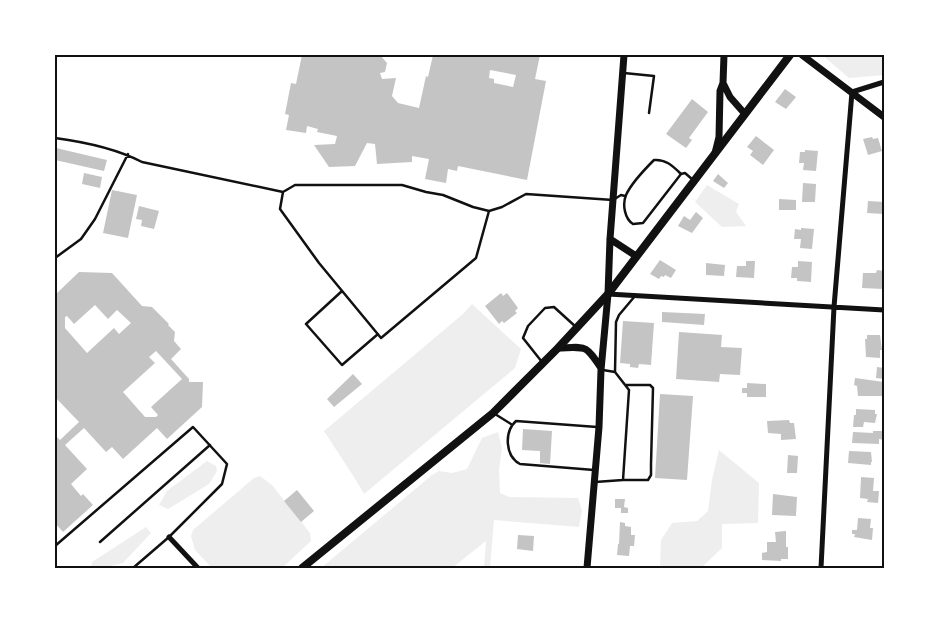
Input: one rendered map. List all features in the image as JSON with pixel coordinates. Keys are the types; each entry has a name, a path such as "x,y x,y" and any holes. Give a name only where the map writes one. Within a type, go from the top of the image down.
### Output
{"main road":[{"path":"302,568 494,413 558,348 608,294 790,55"}],"street":[{"path":"587,568 599,427 601,369 608,294 610,239 624,55"},
{"path":"715,153 719,137 720,91 723,82 724,55"},
{"path":"802,55 884,117"},
{"path":"723,82 730,97 745,114"},
{"path":"852,92 884,82"},
{"path":"821,568 834,307 852,92"},
{"path":"610,239 636,256"},
{"path":"608,294 884,310"},
{"path":"558,348 585,347 590,351 601,369"},
{"path":"169,536 198,568"}],"lane":[{"path":"622,73 654,76 649,113"},
{"path":"55,138 87,142 128,154 142,162 283,192 295,185 402,185 444,195 473,207 489,211 502,207 526,194 613,200 621,195 625,196"},
{"path":"55,258 80,238 95,219 128,154"},
{"path":"680,174 673,166 662,160 654,160 625,196 628,220 633,224 643,223 680,174 685,173 693,181"},
{"path":"283,192 280,209 319,263 381,338 476,258 489,211"},
{"path":"342,291 306,324 342,365 378,334"},
{"path":"615,372 616,322 619,315 635,295"},
{"path":"543,363 523,338 528,326 545,308 554,307 577,328"},
{"path":"601,369 615,372 630,390 623,480"},
{"path":"593,482 648,480 651,475 653,388 650,385 626,385"},
{"path":"494,413 512,424"},
{"path":"594,470 520,464 514,460 508,451 509,433 512,424 516,421 599,427"},
{"path":"55,546 193,427 228,464 222,484 133,568"},
{"path":"100,542 210,445"}],"shaded area":[{"path":"822,55 884,55 884,75 849,78"},
{"path":"707,185 739,204 736,212 746,226 722,227 695,202"},
{"path":"472,304 521,349 515,368 364,494 324,431 463,314"},
{"path":"498,432 502,448 499,470 500,493 509,497 578,498 582,511 579,527 494,520 490,568 484,568 486,541 452,568 321,568 432,475 439,471 452,473 467,469 482,438"},
{"path":"719,450 759,483 758,523 722,524 722,548 701,568 660,568 661,540 672,523 697,521 708,511 712,480"},
{"path":"207,461 216,466 217,471 209,484 168,509 159,505 167,491"},
{"path":"260,476 272,485 310,533 311,541 282,568 212,568 195,550 191,536 193,530 254,478"},
{"path":"146,527 151,533 123,563 103,568 91,568 92,562"}],"building":[{"path":"302,55 380,55 387,63 385,72 380,73 382,79 396,78 392,96 398,103 419,108 433,55 540,55 535,79 546,81 527,180 458,166 457,171 448,169 446,183 425,179 429,159 412,156 412,162 377,164 375,144 367,143 355,166 329,167 314,145 335,144 337,136 317,132 318,129 307,126 306,133 286,130 289,115 285,114 291,83 296,84","holes":["490,70 516,75 513,87 494,83 494,79 489,78"]},
{"path":"785,89 796,97 786,109 775,102"},
{"path":"692,99 708,112 689,138 692,140 686,148 666,134"},
{"path":"756,136 774,150 763,165 750,155 753,151 747,147"},
{"path":"872,137 873,139 878,138 882,151 868,155 863,139"},
{"path":"56,148 107,160 104,171 55,160"},
{"path":"805,150 818,151 816,171 803,170 804,163 799,163 800,152 805,152"},
{"path":"84,173 102,177 100,188 82,184"},
{"path":"718,174 728,183 724,188 713,181"},
{"path":"803,183 816,184 815,202 802,202"},
{"path":"112,190 137,195 128,238 103,233"},
{"path":"779,199 796,200 796,210 779,210"},
{"path":"868,201 884,202 884,214 867,213"},
{"path":"139,206 159,211 154,229 141,226 142,220 136,219"},
{"path":"696,212 703,218 692,233 678,226 684,216 690,220"},
{"path":"801,228 814,229 812,249 800,248 801,239 794,239 795,229 801,230"},
{"path":"660,260 676,270 671,278 665,275 659,279 650,274"},
{"path":"746,261 755,261 754,278 736,277 737,266 746,266"},
{"path":"798,261 812,262 811,282 797,281 797,278 791,278 792,267 798,267"},
{"path":"706,263 725,265 724,276 706,275"},
{"path":"877,270 884,271 883,289 862,288 863,273 876,273"},
{"path":"79,272 112,273 142,306 152,307 169,324 175,332 174,341 181,349 171,359 189,379 189,382 203,382 202,407 167,439 157,428 123,459 112,447 106,452 84,428 65,445 87,469 71,484 81,496 83,494 93,505 63,532 55,523 55,435 60,440 79,422 55,397 55,295","holes":["95,305 108,319 117,310 131,323 119,334 114,328 87,353 65,328 65,317 67,316 74,324","156,351 182,379 151,407 158,415 156,417 145,417 123,392 155,363 149,357"]},
{"path":"501,293 503,296 507,293 518,308 515,311 517,313 504,323 502,321 499,324 485,306"},
{"path":"662,312 705,314 704,325 662,322"},
{"path":"623,321 654,323 651,365 639,364 638,368 630,367 630,364 620,363"},
{"path":"679,332 722,335 721,347 742,348 740,375 720,374 719,382 676,379"},
{"path":"867,335 880,335 882,350 880,350 880,358 866,357 865,339 867,339"},
{"path":"877,367 884,368 884,379 876,378"},
{"path":"353,374 362,384 334,407 327,399"},
{"path":"855,378 884,382 884,396 858,396 857,386 854,385"},
{"path":"747,383 766,384 766,397 747,397 747,393 742,393 742,388 747,388"},
{"path":"660,394 693,396 687,480 655,478"},
{"path":"856,409 875,410 875,414 877,414 875,423 864,422 863,427 853,427"},
{"path":"789,420 790,423 794,423 796,439 781,440 781,434 768,433 767,421"},
{"path":"523,429 552,431 550,464 540,463 540,451 522,450"},
{"path":"873,431 884,431 884,440 879,439 879,444 852,443 853,432 873,433"},
{"path":"849,451 871,452 871,465 848,463"},
{"path":"788,455 798,456 797,473 787,473"},
{"path":"861,477 874,478 873,491 879,491 878,503 867,502 868,499 860,498"},
{"path":"297,490 314,511 301,522 284,501"},
{"path":"773,494 797,497 796,516 772,515"},
{"path":"615,499 625,499 624,507 628,508 628,513 621,513 621,508 615,508"},
{"path":"858,518 871,519 870,528 873,528 872,540 854,537 855,534 852,534 852,530 857,530"},
{"path":"620,522 625,523 625,526 631,527 631,535 635,535 634,546 630,546 629,556 617,555"},
{"path":"786,531 788,559 781,559 781,561 762,560 762,553 767,552 767,542 776,542 775,532"},
{"path":"518,535 534,536 533,551 517,549"}]}
